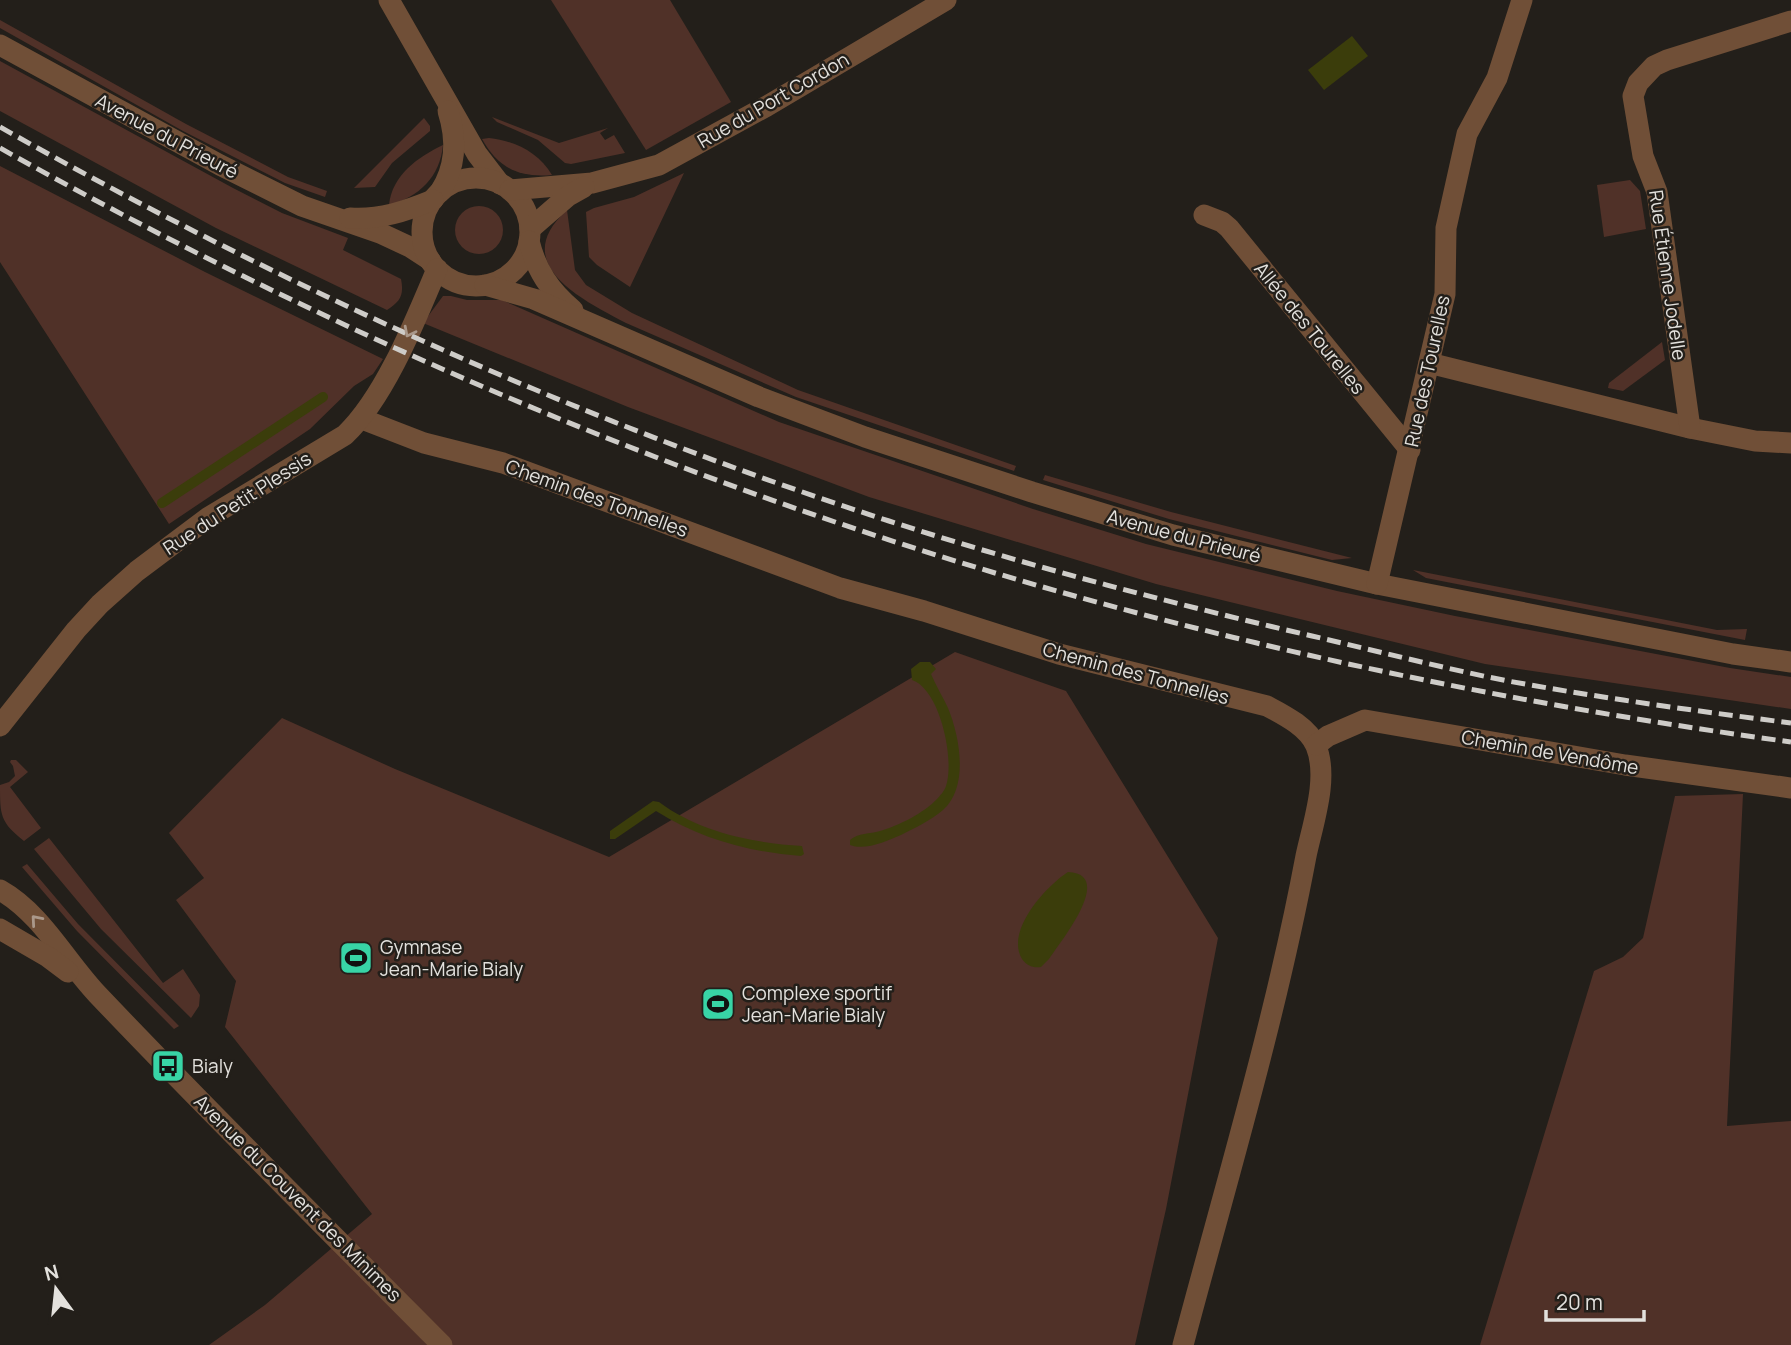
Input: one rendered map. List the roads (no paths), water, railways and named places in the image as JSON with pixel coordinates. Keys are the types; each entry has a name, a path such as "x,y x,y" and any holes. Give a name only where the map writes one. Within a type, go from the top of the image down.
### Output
{"street":[{"path":"389,0 477,154 523,207 529,235 526,252 513,272 495,283 464,285 445,276 433,265 423,241 422,230 427,209 450,176 454,153 451,120 444,99"},
{"name":"Rue du Port Cordon","path":"505,187 592,183 659,164 946,0"},
{"name":"Rue des Tourelles","path":"1377,584 1445,294 1446,228 1467,134 1497,78 1522,0"},
{"name":"Rue Étienne Jodelle","path":"1690,428 1657,192 1643,156 1633,96 1638,83 1646,74 1667,60 1791,21"},
{"name":"Avenue du Prieuré","path":"0,45 220,165 302,206 338,217 410,247 433,265"},
{"path":"437,196 458,181 469,179 480,178 505,187"},
{"name":"Rue du Port Cordon","path":"529,235 568,196 592,183"},
{"name":"Avenue du Prieuré","path":"338,217 359,219 403,212 437,196"},
{"name":"Allée des Tourelles","path":"1204,215 1229,228 1410,450"},
{"name":"Avenue du Prieuré","path":"529,235 538,268 551,290 579,314 602,328"},
{"name":"Rue du Petit Plessis","path":"2,722 76,629 100,604 180,537 264,482 345,435 362,419 417,317 433,265"},
{"name":"Avenue du Prieuré","path":"485,285 534,299 771,401 954,467 1173,535 1377,584 1733,654 1791,662"},
{"path":"1429,363 1690,428 1755,441 1791,443"},
{"name":"Chemin des Tonnelles","path":"362,419 424,443 503,463 840,588 924,611 1059,654 1267,706 1290,719 1316,746"},
{"name":"Chemin de Vendôme","path":"1316,746 1328,736 1365,720 1625,765 1791,788"},
{"path":"1183,1345 1252,1089 1297,904 1320,785 1316,746"},
{"name":"Avenue du Couvent des Minimes","path":"0,890 21,904 36,919 95,992 442,1345"},
{"name":"Avenue du Couvent des Minimes","path":"0,929 48,957 95,992"}],"waterway":[{"path":"162,503 323,397"}],"railway":[{"path":"0,127 214,242 434,346 659,440 889,521 1152,597 1459,671 1579,693 1791,723"},
{"path":"0,148 213,261 431,364 653,456 880,537 1104,604 1331,660 1560,706 1791,742"}],"place":[{"name":"Gymnase Jean-Marie Bialy","path":"356,958"},
{"name":"Complexe sportif Jean-Marie Bialy","path":"718,1004"},
{"name":"Bialy","path":"168,1066"}]}
